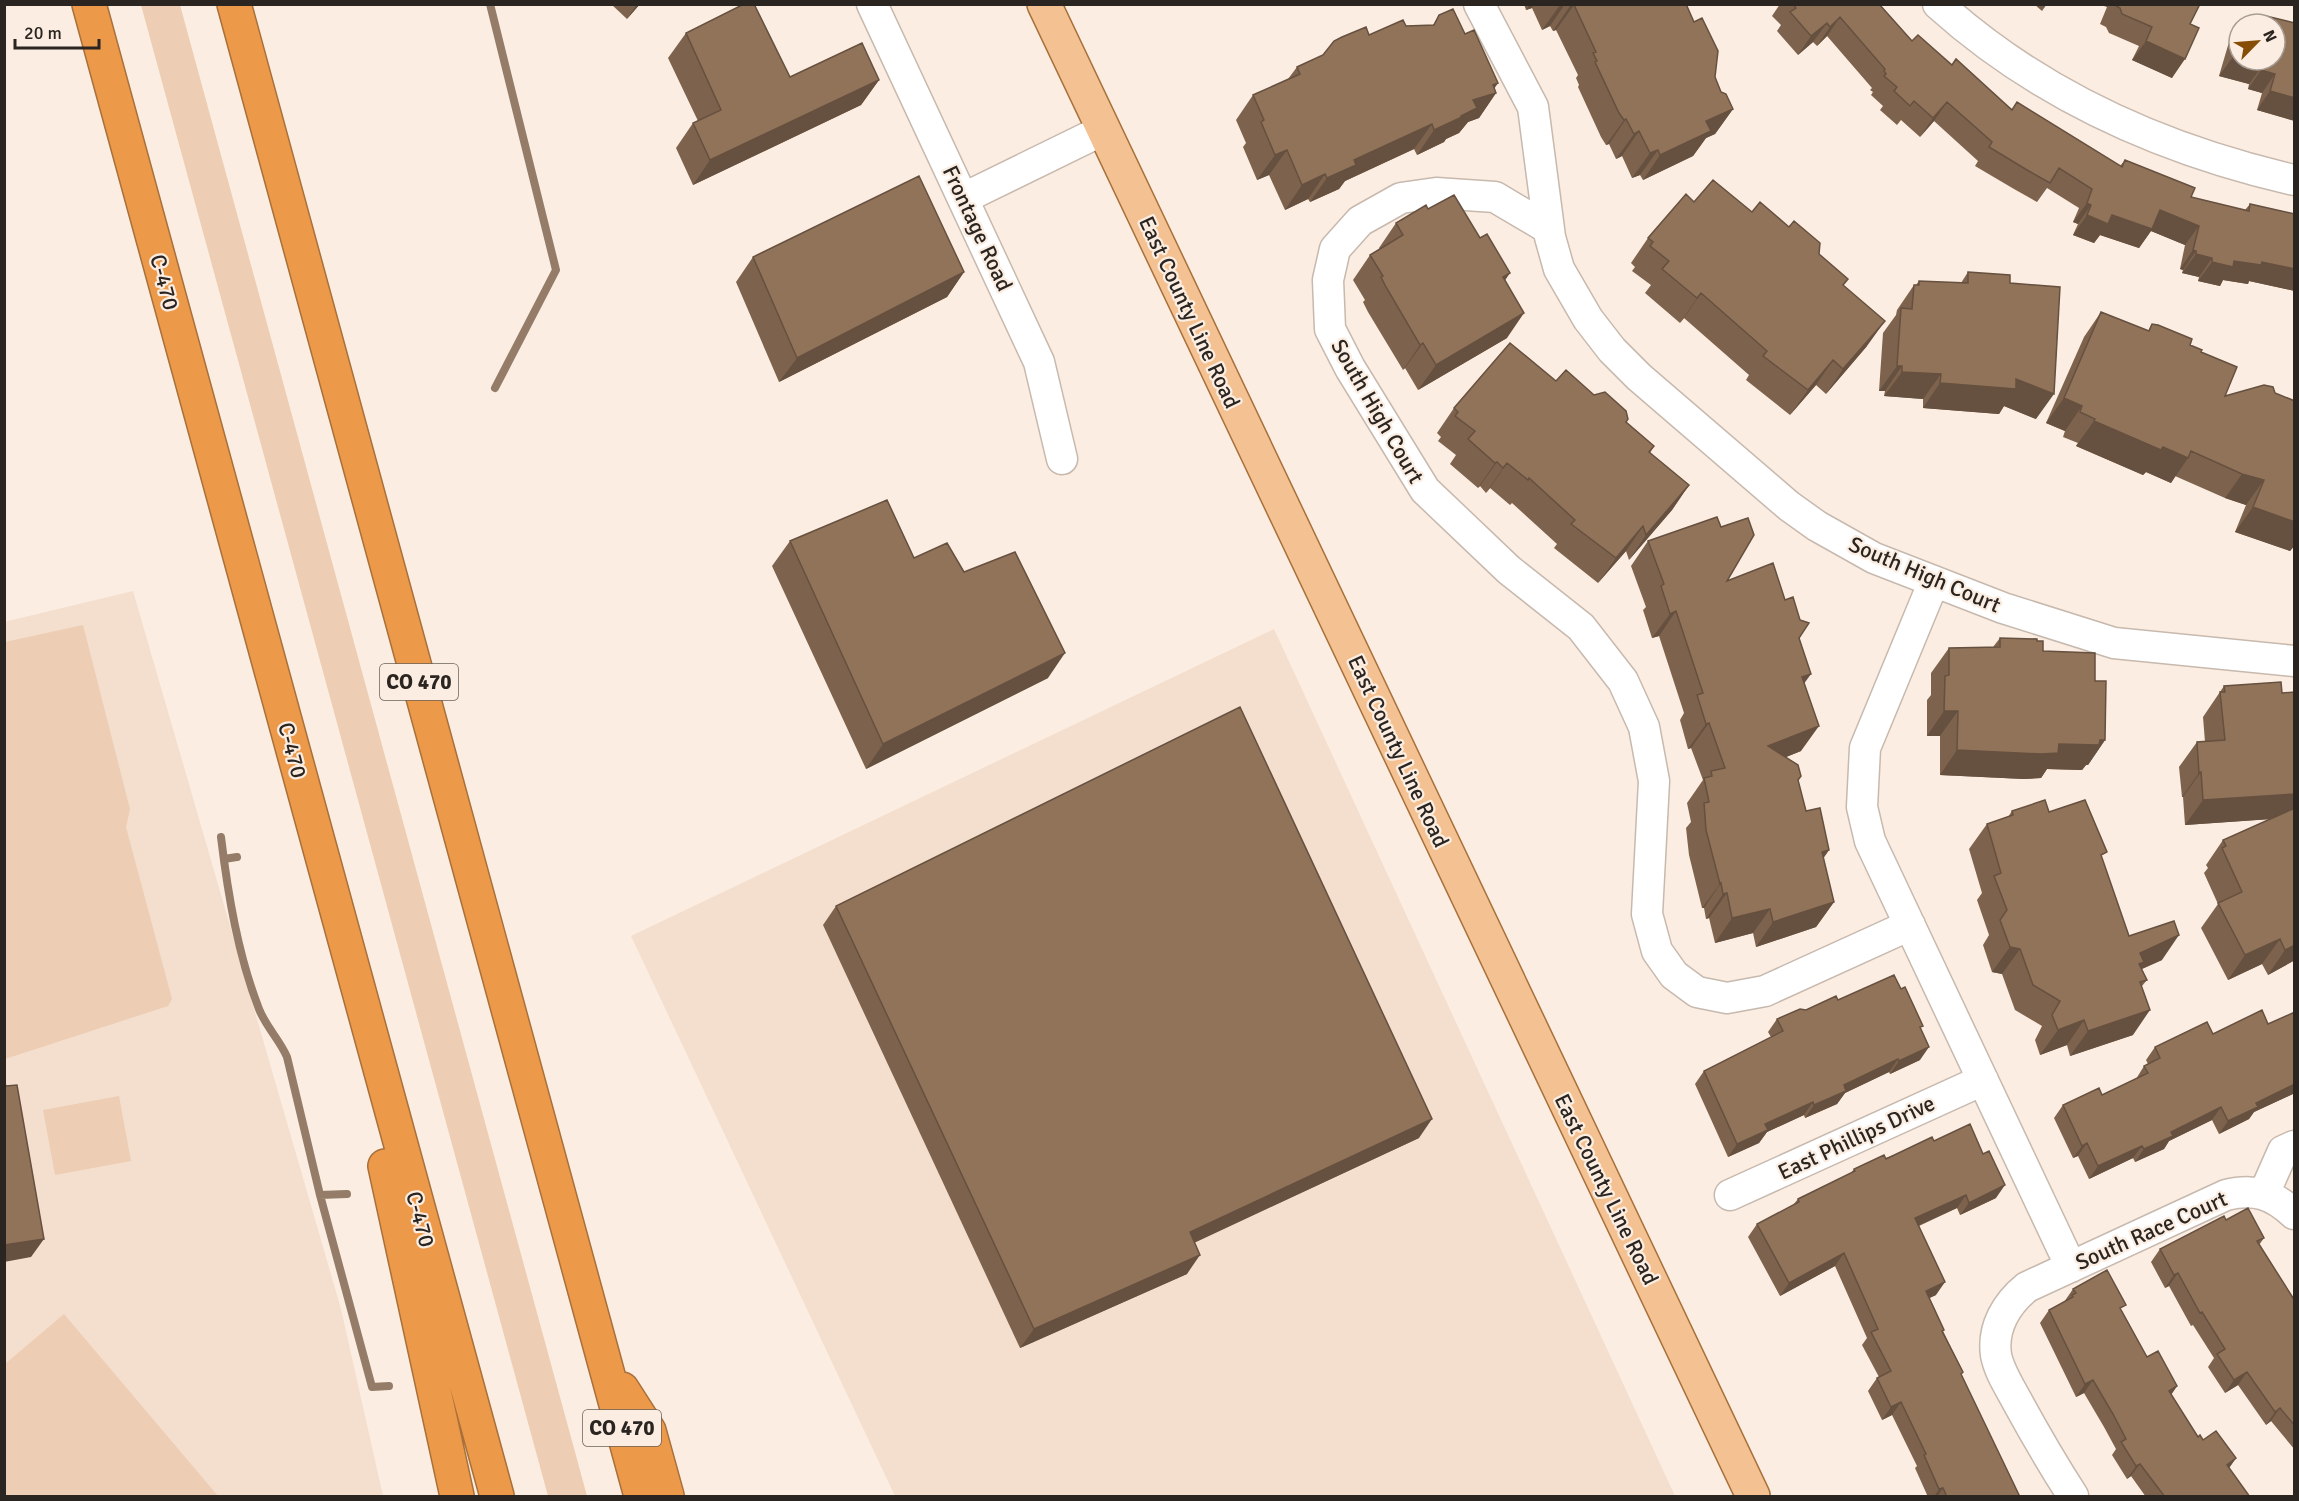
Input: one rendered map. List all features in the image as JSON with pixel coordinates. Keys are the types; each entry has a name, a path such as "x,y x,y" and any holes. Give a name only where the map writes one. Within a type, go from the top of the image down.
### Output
{"highway":[{"name":"C-470","path":"89,4 497,1497"},
{"name":"CO 470","path":"234,4 641,1497"},
{"path":"309,807 313,887 375,1123 457,1497"},
{"path":"604,1359 649,1431 667,1497"}],"main road":[{"name":"East County Line Road","path":"1044,4 1754,1497"}],"street":[{"name":"Frontage Road","path":"872,4 1040,362 1062,459"},
{"name":"South High Court","path":"1479,4 1533,107 1549,229 1559,269 1588,319 1612,350 1639,377 1789,506 1817,526 1874,558 2003,608 2114,643 2295,661"},
{"path":"1938,4 1993,49 2031,75 2112,120 2193,153 2295,180"},
{"path":"964,198 1103,130"},
{"name":"South High Court","path":"1549,229 1494,197 1436,193 1401,198 1360,221 1335,249 1328,280 1330,329 1350,368 1425,490 1509,570 1581,627 1623,681 1644,727 1654,781 1647,914 1657,951 1674,975 1697,992 1727,998 1765,991 1910,925"},
{"path":"1934,581 1865,748 1862,807 1870,841 2071,1267"},
{"name":"East Phillips Drive","path":"1730,1196 1983,1080"},
{"path":"2295,1146 2283,1151 2264,1194 2282,1202 2295,1214"},
{"name":"South Race Court","path":"2073,1497 2047,1456 2002,1373 1996,1353 1999,1321 2013,1298 2027,1287 2226,1195 2243,1190 2264,1194"}],"shaded area":[{"path":"141,5 180,5 587,1496 548,1496"},
{"path":"133,591 341,1309 383,1496 5,1496 4,622"},
{"path":"83,625 130,809 126,827 172,999 168,1006 5,1059 5,642"},
{"path":"1274,629 1675,1496 895,1496 631,936"},
{"path":"119,1096 131,1161 55,1175 43,1110"},
{"path":"64,1314 218,1496 5,1496 5,1364"}],"building":[{"path":"744,4 754,4 790,77 862,43 879,80 710,160 693,123 721,110 686,33"},
{"path":"1570,4 1686,4 1694,22 1702,18 1718,51 1715,77 1721,92 1726,94 1733,109 1706,121 1711,131 1660,155 1658,150 1650,153 1639,131 1634,134 1626,119 1624,120 1619,113 1595,62 1597,61 1593,53 1596,52 1574,5 1570,6"},
{"path":"1793,4 1879,4 1912,41 1918,35 1952,65 1956,59 2012,110 2017,102 2122,167 2125,160 2195,188 2191,197 2249,211 2250,204 2295,214 2295,269 2262,262 2261,265 2234,261 2233,267 2212,262 2212,258 2196,254 2193,250 2199,226 2160,210 2152,229 2112,215 2108,224 2087,215 2091,205 2087,203 2092,189 2059,168 2050,183 2027,170 1989,147 1992,142 1947,102 1933,118 1914,101 1910,106 1894,91 1897,87 1884,76 1885,69 1840,17 1830,27 1827,23 1811,36 1790,12 1796,8"},
{"path":"2113,4 2200,4 2190,24 2199,28 2185,59 2146,41 2152,27 2122,14 2120,8"},
{"path":"1453,9 1465,34 1474,30 1498,83 1493,85 1496,93 1473,100 1477,108 1462,117 1434,130 1432,124 1354,160 1356,165 1327,178 1325,174 1302,185 1287,150 1275,155 1253,95 1300,74 1297,67 1323,55 1334,41 1342,37 1366,27 1369,35 1403,20 1406,26 1434,25 1439,15"},
{"path":"2287,21 2295,23 2295,98 2270,91 2275,74 2268,72 2287,72"},
{"path":"919,176 964,272 797,358 753,257"},
{"path":"1713,180 1752,212 1760,202 1789,227 1794,221 1820,243 1819,254 1848,279 1843,285 1885,321 1843,369 1833,360 1808,390 1763,356 1767,351 1701,293 1697,298 1662,269 1669,261 1650,246 1653,242 1648,238 1686,194 1694,202"},
{"path":"1454,195 1480,238 1487,234 1510,273 1503,277 1524,313 1436,365 1423,343 1420,345 1370,255 1403,235 1396,223 1426,205 1428,209"},
{"path":"1968,272 2010,275 2010,283 2060,287 2054,394 2016,379 2016,389 1940,383 1941,374 1902,372 1902,366 1897,366 1901,308 1912,309 1914,285 1919,285 1919,281 1968,283"},
{"path":"2101,312 2149,331 2152,324 2158,325 2192,339 2190,345 2202,350 2201,352 2237,367 2225,396 2264,385 2273,387 2275,393 2295,401 2295,522 2253,507 2264,480 2242,474 2191,451 2188,458 2163,447 2161,450 2094,421 2095,419 2080,412 2082,406 2064,398"},
{"path":"1510,343 1556,381 1566,370 1594,395 1605,392 1626,411 1628,419 1626,422 1654,446 1649,452 1689,485 1646,535 1643,526 1616,558 1571,524 1575,520 1529,478 1528,480 1507,463 1503,468 1497,462 1495,463 1468,439 1475,431 1455,416 1458,412 1454,408"},
{"path":"887,500 914,558 947,543 964,572 1015,552 1065,653 883,744 790,541"},
{"path":"1717,517 1721,527 1748,518 1754,535 1727,581 1773,563 1785,600 1793,597 1800,620 1809,623 1799,638 1811,674 1802,677 1819,726 1768,746 1798,765 1801,776 1798,780 1806,811 1820,808 1829,850 1822,852 1834,902 1773,922 1770,909 1732,918 1727,893 1723,894 1706,830 1704,803 1709,802 1704,778 1712,776 1711,771 1725,768 1709,723 1706,724 1697,695 1703,693 1676,611 1670,614 1661,586 1664,584 1648,541"},
{"path":"2000,638 2037,639 2037,641 2043,641 2043,651 2095,653 2095,681 2106,681 2105,740 2100,740 2099,745 2059,744 2058,753 1957,750 1958,711 1944,711 1945,676 1949,675 1949,648 2000,647"},
{"path":"2281,682 2282,693 2295,692 2295,794 2203,800 2197,742 2225,740 2220,692 2225,692 2224,686"},
{"path":"1240,707 1432,1119 1190,1232 1200,1255 1034,1329 836,906"},
{"path":"2045,800 2049,812 2085,800 2107,852 2101,855 2129,936 2174,921 2179,935 2140,953 2144,962 2139,964 2147,980 2140,982 2150,1010 2088,1031 2084,1020 2058,1030 2052,1015 2060,1001 2033,985 2020,949 2010,947 2000,920 2007,910 1994,876 2001,873 1987,824 2013,815 2012,811"},
{"path":"2295,808 2295,945 2285,950 2280,939 2245,955 2218,903 2242,892 2222,848 2226,846 2223,840"},
{"path":"1894,975 1901,989 1905,987 1923,1026 1920,1027 1929,1047 1844,1085 1846,1091 1814,1105 1813,1102 1765,1124 1768,1130 1737,1144 1704,1071 1783,1031 1777,1019 1800,1009 1806,1010 1836,996 1838,1000"},
{"path":"2262,1010 2268,1024 2295,1012 2295,1084 2256,1103 2258,1107 2228,1121 2221,1107 2171,1132 2173,1136 2144,1149 2142,1146 2098,1166 2087,1143 2082,1146 2063,1105 2099,1088 2102,1095 2148,1073 2144,1066 2160,1058 2155,1047 2207,1022 2213,1034"},
{"path":"4,1081 6,1086 17,1085 44,1239 4,1245"},
{"path":"1970,1124 1983,1154 1989,1151 2005,1185 1969,1203 1966,1195 1915,1218 1945,1282 1926,1291 1944,1330 1942,1331 1963,1372 1961,1374 2020,1497 1947,1497 1943,1488 1939,1489 1924,1455 1926,1454 1901,1402 1891,1407 1877,1378 1891,1371 1871,1332 1878,1329 1844,1253 1789,1283 1757,1224 1799,1202 1798,1199 1855,1171 1854,1169 1884,1155 1886,1159 1932,1137 1934,1141"},
{"path":"2248,1208 2264,1238 2257,1241 2295,1301 2295,1426 2280,1408 2275,1412 2247,1372 2234,1380 2217,1354 2225,1349 2202,1312 2200,1313 2178,1273 2174,1275 2160,1249 2224,1216 2226,1220"},
{"path":"2107,1270 2126,1305 2120,1308 2147,1357 2158,1351 2177,1386 2169,1391 2198,1437 2200,1435 2203,1440 2216,1431 2236,1458 2227,1465 2250,1497 2165,1497 2140,1464 2136,1466 2121,1442 2126,1439 2113,1414 2093,1380 2085,1384 2049,1310 2073,1297 2072,1295 2076,1293 2073,1289"}],"waterway":[{"path":"490,4 556,270 495,388"},
{"path":"221,837 231,903 245,968 262,1016 287,1057 320,1195 372,1387 389,1386"},
{"path":"224,859 237,857"},
{"path":"320,1195 347,1194"}]}
